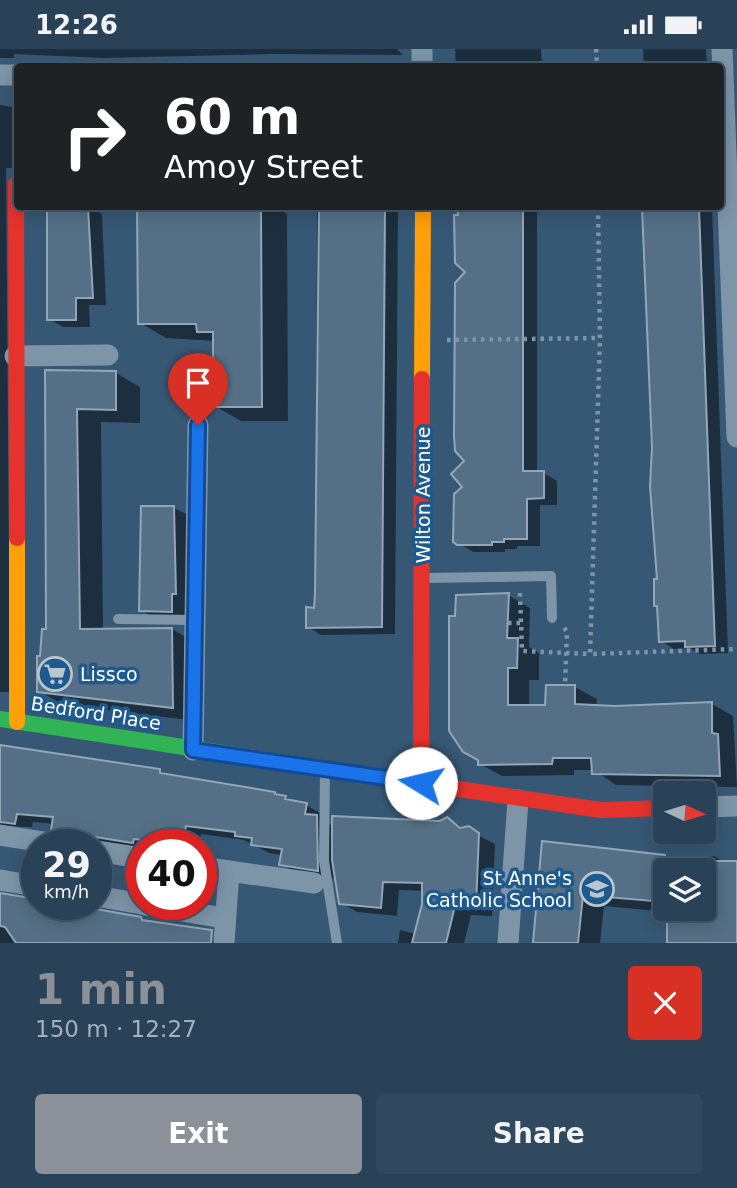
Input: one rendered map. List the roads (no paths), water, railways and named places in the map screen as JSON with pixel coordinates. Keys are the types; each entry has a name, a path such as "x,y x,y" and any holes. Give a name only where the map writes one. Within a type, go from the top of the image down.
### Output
{"street":[{"path":"724,101 737,437"},
{"path":"16,210 17,722"},
{"name":"Wilton Avenue","path":"421,783 422,210"},
{"path":"15,356 108,355"},
{"path":"193,750 198,425"},
{"name":"Bedford Place","path":"0,719 193,750 325,767 518,800 601,810 653,808"},
{"path":"509,943 518,800"},
{"path":"716,807 737,806"},
{"path":"0,835 21,838"},
{"path":"217,869 314,883"},
{"path":"224,943 229,871"},
{"path":"0,880 21,883"},
{"path":"217,917 224,918"}],"lane":[{"path":"196,391 198,425"},
{"path":"423,578 551,576 552,618"},
{"path":"118,619 197,619"},
{"path":"325,767 324,861 337,943"}],"place":[{"name":"Lissco","path":"55,674"},
{"name":"St Anne's Catholic School","path":"597,889"}]}
